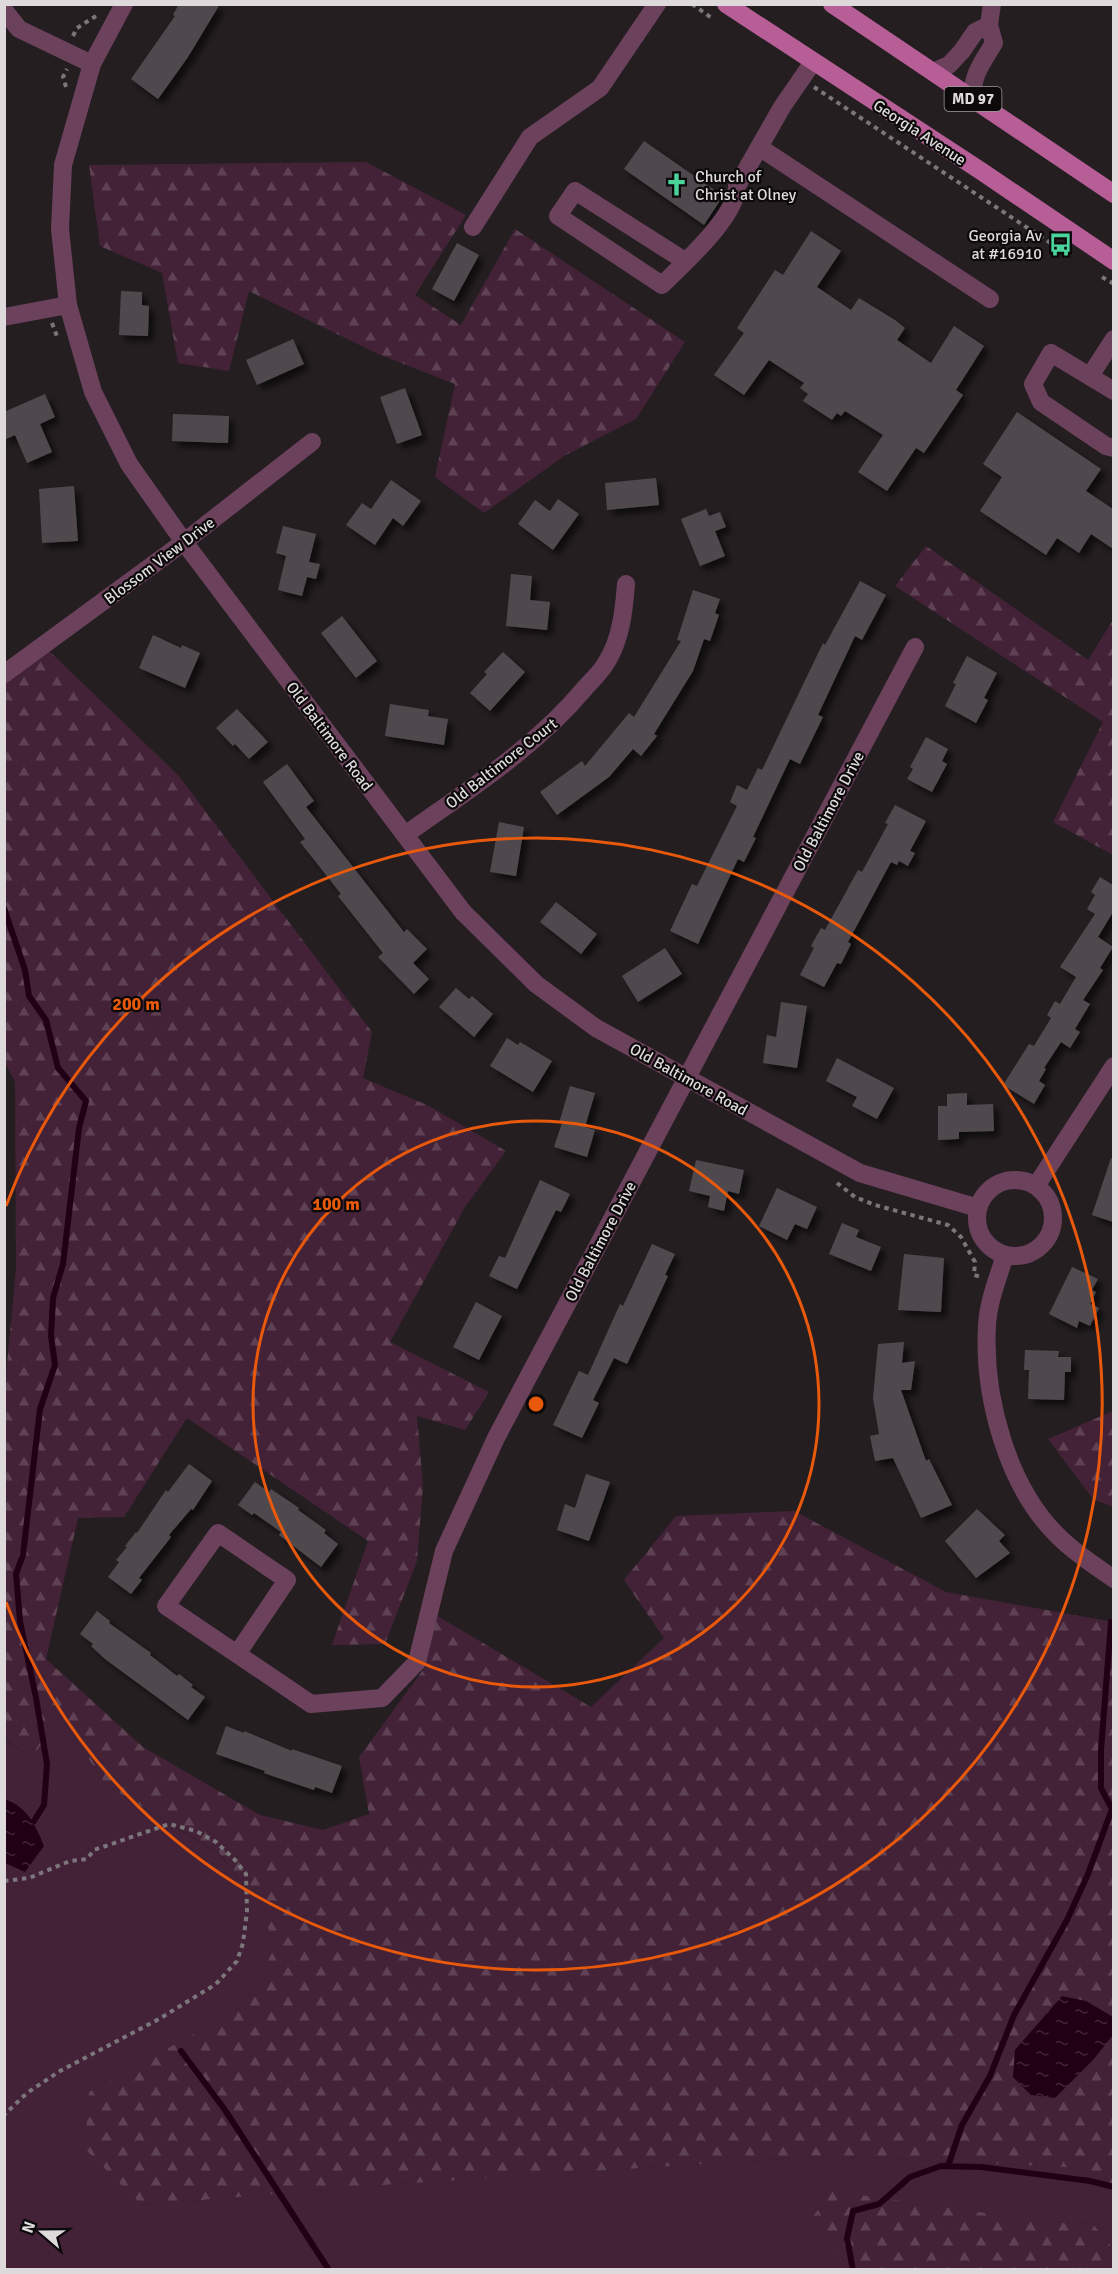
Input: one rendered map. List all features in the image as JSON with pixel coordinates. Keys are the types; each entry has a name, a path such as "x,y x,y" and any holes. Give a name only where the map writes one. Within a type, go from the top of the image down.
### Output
{"main road":[{"name":"Georgia Avenue","path":"726,4 981,171 1113,261"},
{"name":"MD 97","path":"832,4 1113,194"}],"street":[{"name":"Old Baltimore Road","path":"124,4 92,64 63,165 60,229 68,305 93,392 129,464 184,542 463,912 536,984 596,1028 860,1173 978,1209"},
{"path":"472,226 530,137 600,88 657,4"},
{"path":"972,99 976,70 994,44 989,25 992,4"},
{"path":"4,10 20,29 92,64"},
{"path":"933,72 949,65 975,32 989,25"},
{"path":"685,261 575,191 558,216 663,285 718,226 737,197 737,186 782,107 813,62"},
{"path":"759,147 990,299"},
{"path":"4,316 68,305"},
{"path":"1090,376 1113,339"},
{"path":"1113,391 1051,353 1033,384 1041,402 1106,446 1113,448"},
{"name":"Blossom View Drive","path":"4,675 184,542 312,442"},
{"name":"Old Baltimore Court","path":"405,835 497,769 557,720 572,704 606,664 623,616 626,584"},
{"name":"Old Baltimore Drive","path":"237,1654 287,1580 218,1533 166,1606 237,1654 311,1704 382,1698 417,1662 444,1551 496,1438 915,647"},
{"path":"1036,1186 1113,1066"},
{"path":"1019,1180 1036,1186 1047,1196 1052,1209 1053,1223 1047,1239 1035,1251 1020,1256 1005,1255 992,1249 981,1236 977,1222 978,1209 987,1193 1002,1182 1019,1180"},
{"path":"1005,1255 987,1325 988,1384 1003,1444 1029,1499 1058,1537 1113,1579"}],"path":[{"path":"692,4 714,19"},
{"path":"66,91 63,77 80,43 72,39 75,31 102,10"},
{"path":"802,78 1064,252"},
{"path":"1094,271 1113,284"},
{"path":"49,309 60,349"},
{"path":"829,1176 855,1197 875,1205 948,1225 961,1237 975,1262 974,1275 998,1276"},
{"path":"4,1881 29,1878 70,1862 87,1859 94,1850 169,1824 196,1831 216,1842 235,1860 246,1874 247,1911 243,1943 237,1961 216,1984 159,2019 60,2071 27,2093 4,2115"}],"green space":[{"path":"366,162 466,215 415,295 461,325 515,229 685,342 636,419 564,456 484,513 435,477 455,384 378,354 249,291 229,371 178,363 162,273 100,246 89,165"},
{"path":"926,546 1088,660 1113,620 1113,855 1053,822 1103,722 895,586"},
{"path":"45,647 178,775 372,1032 363,1078 427,1105 506,1151 465,1207 390,1342 489,1392 465,1430 417,1416 423,1486 417,1561 385,1644 332,1645 368,1541 187,1418 124,1517 78,1518 46,1659 143,1747 260,1815 323,1830 369,1814 359,1757 426,1666 429,1611 591,1707 664,1638 624,1580 676,1516 794,1511 946,1592 1113,1622 1113,2193 1066,2167 823,2156 383,2185 142,2205 85,2149 89,2092 244,2006 274,1949 262,1907 219,1853 106,1785 60,1716 32,1758 5,1739 4,1395 16,1269 15,1081 5,1063 5,674"},
{"path":"1113,1411 1113,1507 1093,1499 1048,1439"},
{"path":"60,1716 106,1785 218,1853 263,1907 274,1949 244,2006 89,2092 142,2205 383,2185 823,2156 1066,2167 1113,2193 1113,2248 1093,2224 1047,2222 834,2254 862,2269 5,2269 4,1739 32,1758"},
{"path":"833,2191 1047,2222 1093,2224 1113,2248 1113,2269 862,2269 834,2254 810,2220"}],"water":[{"path":"4,1799 19,1806 25,1812 34,1824 44,1846 25,1872 5,1863"},
{"path":"1062,1996 1086,2001 1113,2017 1113,2035 1093,2060 1055,2098 1031,2095 1013,2077 1015,2050"}],"building":[{"path":"179,4 220,4 188,57 158,99 131,79 175,16 173,15"},
{"name":"Church of Christ at Olney","path":"644,141 723,196 704,225 624,169"},
{"path":"811,231 841,251 817,287 851,310 859,298 895,320 905,328 897,340 931,363 954,326 984,346 956,390 963,395 924,453 916,448 887,491 858,472 883,435 845,411 841,416 837,413 832,420 803,401 808,394 800,388 804,383 769,360 744,395 714,375 744,333 737,328 775,270 783,275"},
{"path":"457,243 479,255 454,301 432,289"},
{"path":"121,291 142,292 142,305 149,306 148,336 119,335"},
{"path":"293,339 304,364 257,385 246,360"},
{"path":"405,388 422,435 397,444 380,397"},
{"path":"45,394 55,417 40,424 52,452 27,463 15,435 4,440 4,412"},
{"path":"1017,412 1101,469 1086,491 1113,509 1113,549 1091,534 1079,553 1057,538 1046,555 980,511 1002,477 983,464"},
{"path":"173,414 229,416 228,443 172,441"},
{"path":"656,478 659,505 607,510 605,483"},
{"path":"391,480 421,501 403,526 393,518 375,545 346,525 362,503 371,509"},
{"path":"74,486 78,541 42,543 39,489"},
{"path":"558,499 579,514 553,550 518,524 535,500 550,511"},
{"path":"706,509 709,516 720,512 726,527 715,531 725,556 700,566 681,519"},
{"path":"283,526 316,534 309,562 320,564 316,579 307,577 302,596 278,590 286,556 276,553"},
{"path":"511,574 532,576 530,600 550,602 547,630 506,626"},
{"path":"860,581 886,595 862,640 855,636 818,715 823,717 800,764 790,759 753,837 756,838 744,862 738,859 698,944 670,931 692,884 697,886 737,806 730,802 737,785 747,790 758,768 762,770 823,643 825,645"},
{"path":"693,590 720,599 715,613 719,615 710,641 704,639 693,671 654,734 657,736 641,756 633,749 609,777 557,815 540,792 582,761 585,766 629,713 634,717 681,641 677,640"},
{"path":"342,616 377,661 356,678 321,633"},
{"path":"153,635 181,648 182,645 200,653 185,688 139,668"},
{"path":"503,652 525,672 490,711 470,693 487,674 484,672"},
{"path":"967,656 997,673 984,698 988,700 976,723 945,706 956,684 953,683"},
{"path":"390,704 429,710 428,716 448,719 444,745 385,736"},
{"path":"237,709 268,742 249,759 216,728"},
{"path":"926,737 948,749 942,761 947,764 932,792 907,779 913,769 910,767"},
{"path":"287,764 314,801 306,807 404,932 407,929 427,949 413,963 429,979 414,994 378,957 383,953 338,896 341,894 300,842 305,839 263,782"},
{"path":"895,805 926,821 910,851 915,853 908,866 899,861 897,865 891,862 848,942 851,944 841,964 837,963 824,987 800,975 814,948 811,946 821,928 825,930 858,870 862,872 888,824 885,823"},
{"path":"499,822 524,827 516,876 490,872"},
{"path":"1100,877 1113,885 1113,912 1098,937 1113,947 1100,968 1103,970 1083,1000 1090,1004 1075,1029 1080,1032 1070,1048 1061,1042 1044,1068 1046,1069 1039,1081 1045,1085 1034,1104 1003,1085 1029,1044 1034,1046 1051,1018 1047,1015 1055,1001 1060,1004 1076,977 1060,967 1095,914 1087,909 1095,895 1091,892"},
{"path":"556,902 597,934 581,954 540,922"},
{"path":"665,948 682,974 638,1002 622,976"},
{"path":"456,988 469,999 472,996 493,1014 474,1037 439,1007"},
{"path":"781,1002 807,1006 797,1068 763,1063 767,1035 776,1037"},
{"path":"507,1038 518,1045 520,1042 552,1061 533,1092 490,1066"},
{"path":"837,1058 894,1088 877,1119 852,1106 857,1097 826,1081"},
{"path":"570,1086 595,1093 585,1127 595,1130 587,1157 554,1147"},
{"path":"967,1093 967,1105 993,1104 994,1131 959,1132 959,1139 938,1140 938,1106 947,1106 947,1094"},
{"path":"1111,1158 1113,1159 1113,1222 1092,1215"},
{"path":"696,1160 744,1170 739,1194 728,1191 724,1211 708,1207 710,1196 689,1191"},
{"path":"540,1180 570,1194 561,1212 556,1210 517,1289 489,1276 499,1256 505,1258"},
{"path":"777,1188 817,1207 807,1229 795,1224 787,1240 759,1226"},
{"path":"842,1223 859,1230 856,1237 881,1247 871,1271 829,1254"},
{"path":"652,1244 675,1254 665,1275 668,1276 627,1364 614,1358 593,1400 599,1403 582,1438 553,1425 579,1371 588,1375 620,1304 623,1306"},
{"path":"904,1254 944,1258 941,1312 898,1310"},
{"path":"1072,1267 1098,1279 1092,1290 1096,1292 1090,1304 1099,1308 1090,1326 1079,1321 1077,1328 1049,1314"},
{"path":"476,1302 502,1316 479,1360 453,1347"},
{"path":"904,1342 902,1363 915,1361 911,1390 901,1390 926,1461 929,1459 952,1505 921,1518 893,1458 875,1461 870,1436 879,1434 873,1398 878,1344"},
{"path":"1025,1350 1059,1351 1058,1357 1071,1357 1071,1372 1065,1372 1064,1400 1028,1399 1029,1370 1024,1370"},
{"path":"189,1464 212,1481 193,1510 191,1509 169,1535 171,1537 139,1578 142,1580 131,1594 108,1577 119,1562 116,1560 127,1547 125,1546 137,1533 166,1490 168,1492"},
{"path":"586,1474 610,1482 589,1541 557,1530 565,1504 575,1508"},
{"path":"255,1482 269,1492 271,1489 299,1508 298,1510 326,1530 324,1533 338,1544 321,1567 279,1535 281,1532 238,1505"},
{"path":"977,1509 1005,1535 999,1541 1010,1553 976,1578 945,1541"},
{"path":"97,1611 177,1676 179,1674 193,1685 191,1687 205,1697 188,1720 105,1659 91,1646 93,1644 80,1634"},
{"path":"226,1726 292,1751 292,1749 342,1766 332,1793 315,1787 314,1790 281,1779 216,1754"}],"waterway":[{"path":"4,908 25,970 29,996 46,1020 58,1068 86,1101 79,1128 63,1264 53,1298 51,1336 55,1365 40,1409 23,1555 16,1574 20,1621 47,1764 44,1805 34,1821"},
{"path":"948,2166 962,2125 990,2076 1014,2015 1067,1920 1088,1874 1112,1809 1101,1788 1101,1750 1111,1622"},
{"path":"181,2051 225,2110 329,2270"},
{"path":"853,2270 847,2238 853,2211 879,2204 910,2177 941,2166 981,2167 1090,2181 1114,2187"}],"place":[{"name":"Church of Christ at Olney","path":"677,185"},
{"name":"Georgia Av at #16910","path":"1060,244"}]}
